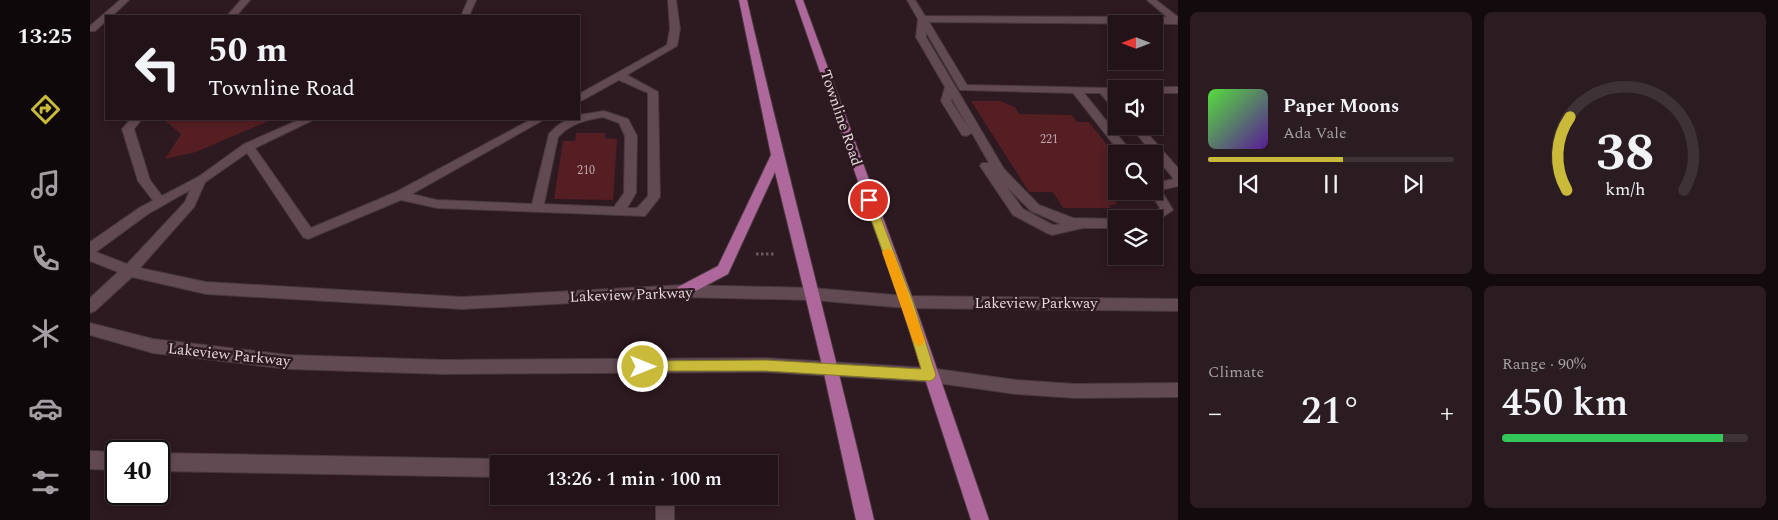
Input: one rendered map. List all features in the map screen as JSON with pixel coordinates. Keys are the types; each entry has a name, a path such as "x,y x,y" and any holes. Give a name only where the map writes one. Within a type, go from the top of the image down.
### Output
{"main road":[{"path":"743,0 777,155 831,369 864,520"},
{"name":"Townline Road","path":"799,0 907,302 980,520"},
{"path":"683,291 723,270 777,155"}],"street":[{"path":"108,15 126,0"},
{"path":"232,15 246,0"},
{"path":"465,15 472,0"},
{"path":"580,97 672,46 675,29 672,0"},
{"path":"911,0 964,88 1108,90"},
{"path":"1151,0 1176,21"},
{"path":"92,28 105,17"},
{"path":"922,19 1176,21"},
{"path":"922,19 921,37 950,88 946,101 1018,212 1052,230 1089,224 1108,223"},
{"path":"400,195 437,204 640,213 654,197 652,92 620,76"},
{"path":"1076,90 1120,145"},
{"path":"1103,90 1108,96"},
{"path":"1163,90 1178,90"},
{"path":"580,118 604,114 624,121 631,136 630,193 618,212"},
{"path":"136,120 128,129 144,181 159,200"},
{"path":"90,249 121,225 159,200 200,180 248,147 308,120"},
{"path":"248,147 308,234 400,195 538,120"},
{"path":"536,208 543,189 553,136 560,128 574,120"},
{"path":"1143,135 1178,176"},
{"path":"90,306 129,271 190,204 200,180"},
{"path":"1163,186 1178,182"},
{"path":"1161,200 1167,210 1163,212"},
{"name":"Lakeview Parkway","path":"90,255 129,271 206,288 462,303 683,291 812,294 907,302 1178,305"},
{"name":"Lakeview Parkway","path":"90,329 153,346 289,362 444,367 766,365 930,375 1016,387 1075,391 1178,390"},
{"path":"90,460 105,461"},
{"path":"170,462 490,468"},
{"path":"665,505 665,520"}],"path":[{"path":"750,254 775,254"}],"building":[{"path":"971,101 1000,101 1015,107 1019,114 1072,115 1077,122 1089,122 1108,146 1108,200 1116,200 1116,205 1109,205 1111,208 1063,208 1053,192 1029,192"},
{"path":"164,120 271,120 196,152 165,159 181,134"},
{"path":"576,133 605,133 605,138 617,139 613,200 554,199 563,141 575,141"}],"slow traffic":[{"path":"887,252 907,302 919,341"}],"route":[{"path":"643,367 766,365 930,375 907,302 869,200"}]}
